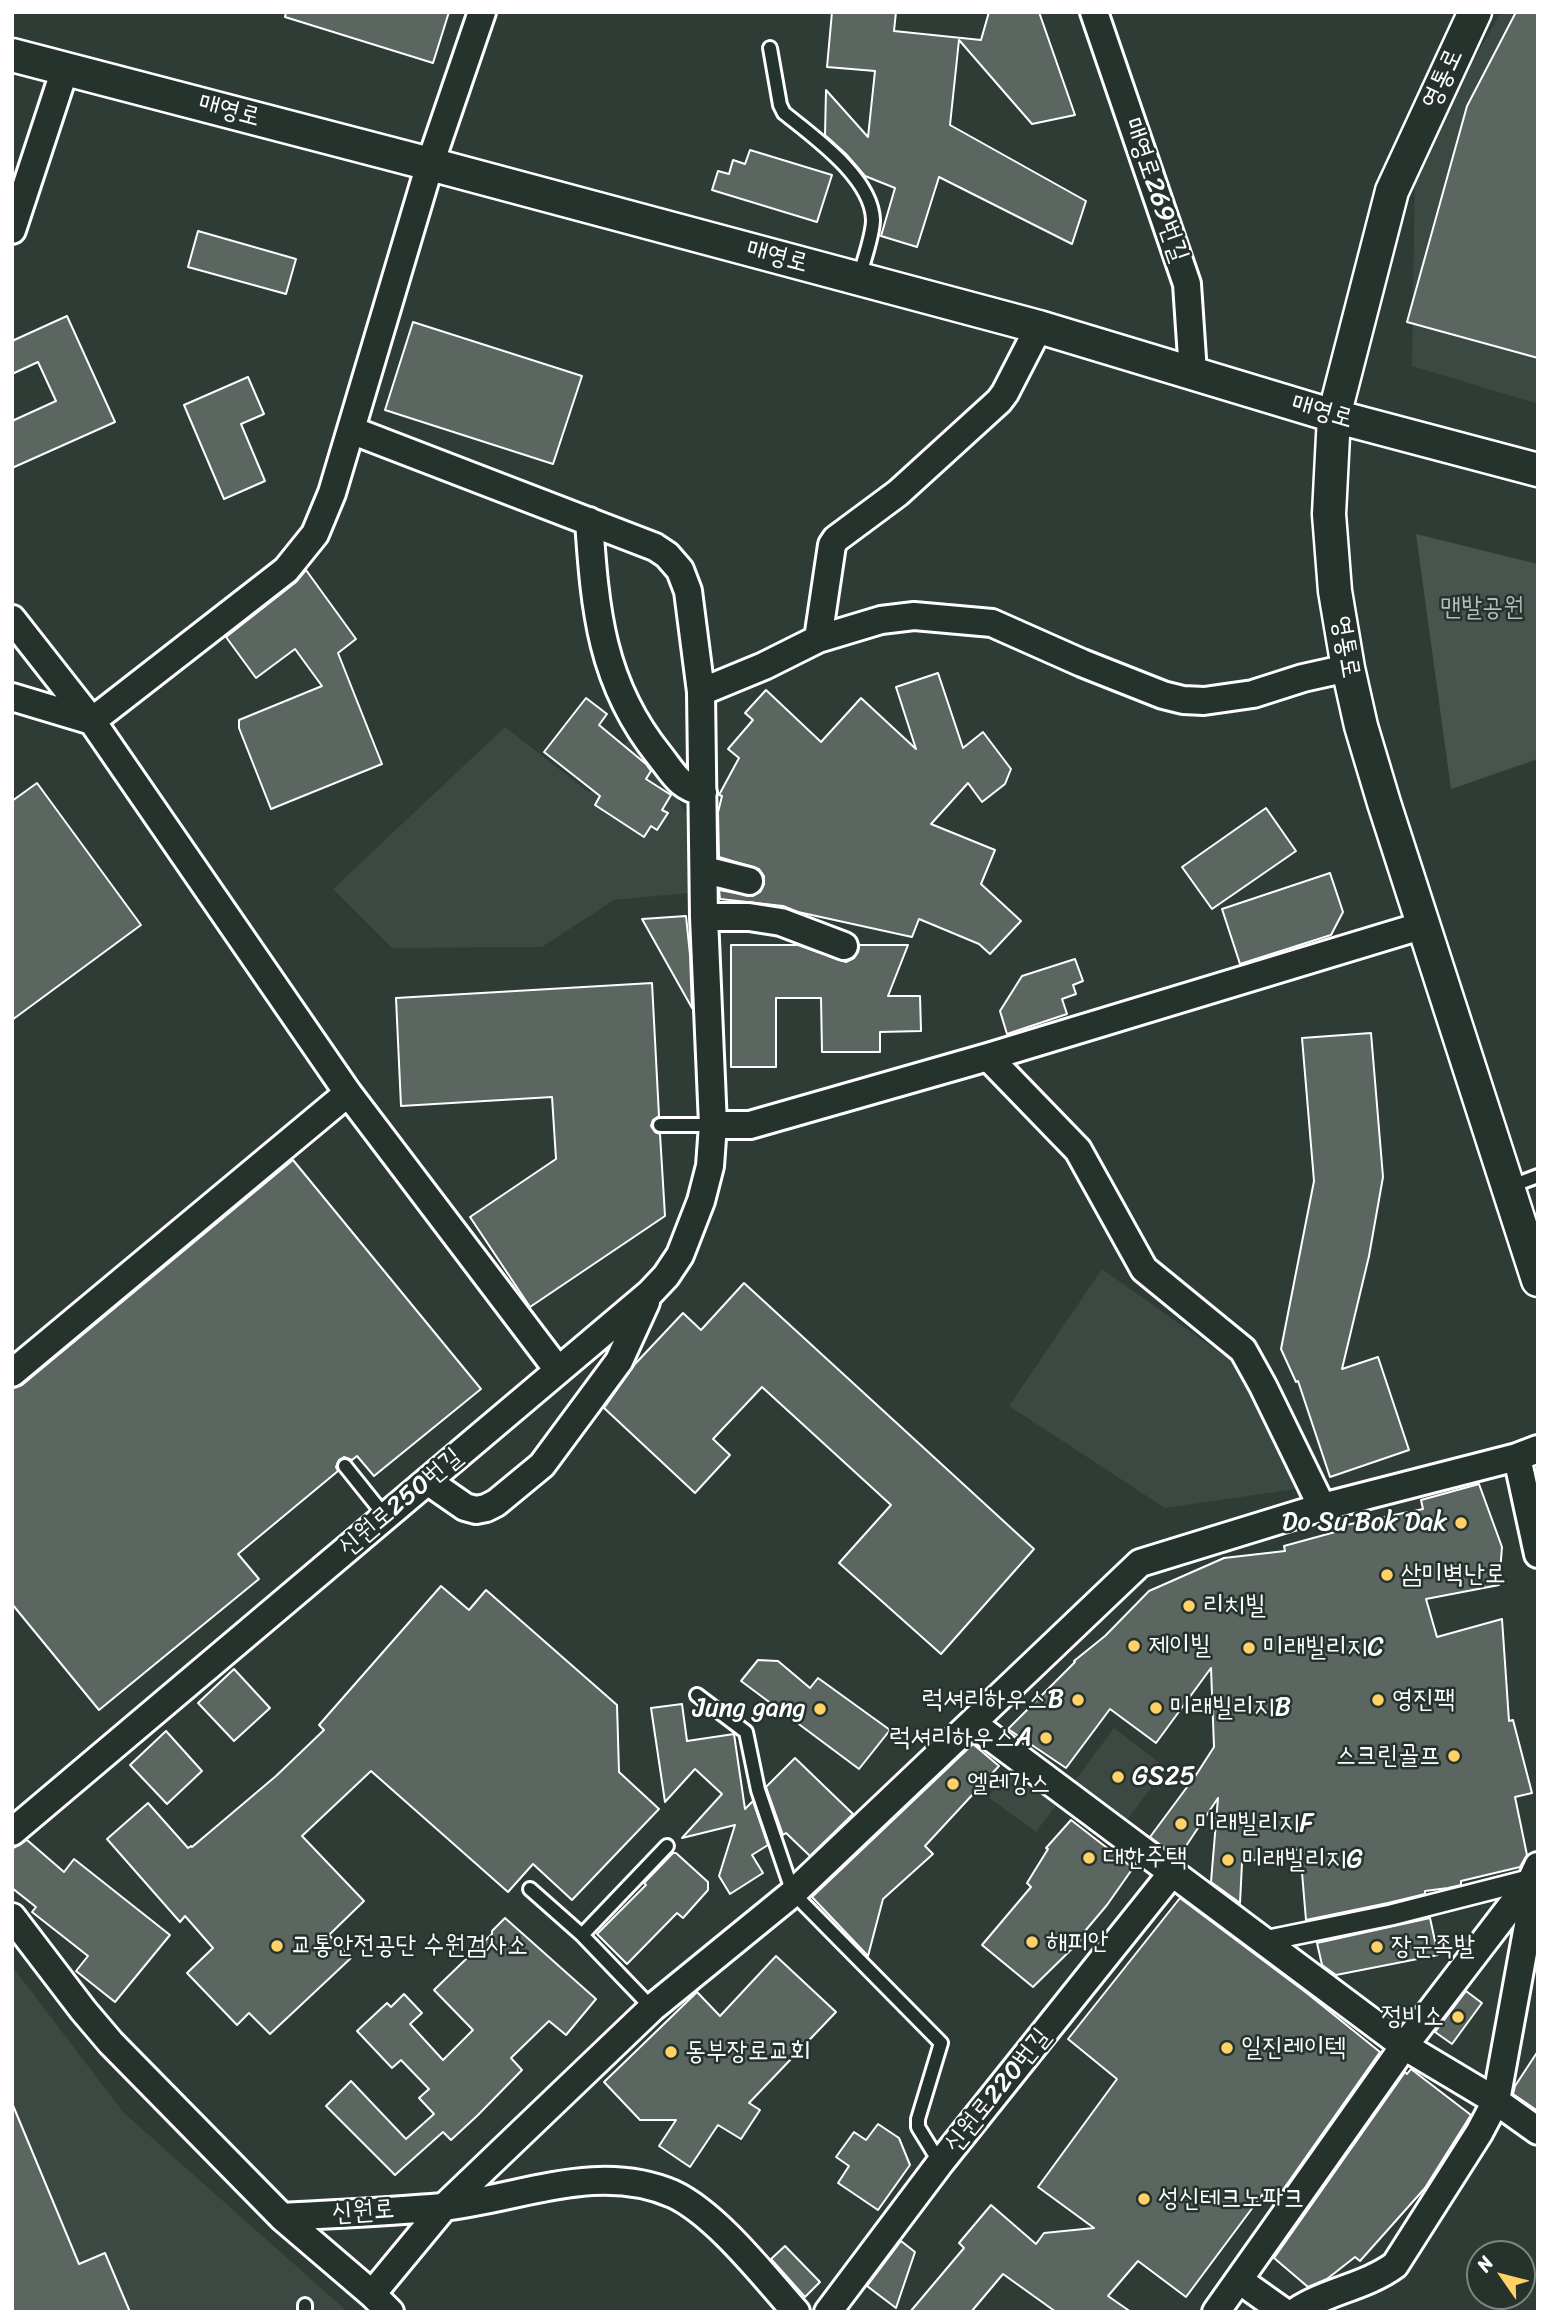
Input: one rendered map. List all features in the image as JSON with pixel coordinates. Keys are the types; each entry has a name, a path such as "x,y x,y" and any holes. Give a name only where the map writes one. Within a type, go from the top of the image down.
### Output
{"street":[{"path":"92,721 286,570 315,534 325,513 351,430 430,164 482,12"},
{"name":"매영로269번길","path":"1094,12 1187,284 1194,373"},
{"name":"영통로","path":"1475,12 1392,191 1334,416 1329,514 1335,591 1361,726 1538,1280"},
{"name":"매영로","path":"12,55 858,278 1038,327 1334,416 1538,470"},
{"path":"12,230 65,69"},
{"path":"818,639 832,545 836,539 879,509 999,401 1038,327"},
{"name":"신원로250번길","path":"12,1832 650,1293 680,1255 701,1201 710,1166 713,1125 704,917 701,692 688,591 680,569 655,547 351,430"},
{"path":"589,521 601,638 617,684 632,716 651,745 682,783 689,789 703,792"},
{"path":"701,692 764,666 818,639 881,620 914,616 992,623 1082,663 1163,695 1183,700 1205,701 1253,694 1303,678 1348,668"},
{"path":"12,619 92,721 348,1093 558,1370"},
{"path":"12,697 92,721"},
{"path":"704,874 713,872 749,881"},
{"path":"704,917 749,917 781,922 844,946"},
{"path":"713,1125 750,1125 988,1057 1424,925"},
{"path":"988,1057 1078,1150 1144,1269 1243,1350 1322,1507"},
{"path":"12,1373 348,1093"},
{"path":"429,1482 465,1507 475,1510 496,1503 542,1465 619,1361 650,1293"},
{"path":"12,1917 111,2043 282,2217 381,2303 444,2207 652,2008 793,1893 1140,1563 1322,1507 1527,1453 1538,1554"},
{"path":"972,1723 1404,2046 1496,2101 1538,2131"},
{"path":"1264,1941 1391,1915 1536,1872"},
{"path":"1216,2312 1404,2046 1536,1872"},
{"path":"1295,2312 1309,2302 1380,2276 1395,2265 1496,2101 1536,1872"},
{"name":"신원로220번길","path":"828,2312 940,2163 1172,1874"},
{"name":"신원로","path":"282,2217 444,2207 595,2180 622,2180 675,2195 701,2213 740,2248 796,2312"},
{"path":"1239,2280 1284,2312"}],"lane":[{"path":"770,48 780,105 784,113 831,151 864,190 873,222 858,278"},
{"path":"660,1125 713,1125"},
{"path":"1508,1187 1538,1177"},
{"path":"345,1466 385,1516"},
{"path":"697,1695 746,1732 758,1790 793,1893 941,2043 918,2119 918,2127 940,2163"},
{"path":"582,1935 667,1846"},
{"path":"530,1889 582,1935 652,2008"}],"shaded area":[{"path":"1501,12 1538,12 1538,404 1412,366 1415,162"},
{"path":"505,727 590,793 628,740 644,750 686,813 688,893 614,900 542,947 392,948 333,889"},
{"path":"1102,1269 1246,1371 1295,1489 1165,1508 1009,1406"},
{"name":"GS25","path":"1114,1728 1166,1768 1123,1825 1071,1786"},
{"path":"1018,1758 1065,1793 1036,1832 988,1797"},
{"path":"12,1966 123,2112 348,2312 12,2312"}],"green space":[{"name":"맨발공원","path":"1416,534 1538,564 1538,759 1451,789"}],"building":[{"path":"286,12 449,12 433,63 285,17"},
{"path":"832,12 896,12 894,31 981,40 989,12 1039,12 1075,115 1032,124 959,40 950,125 1086,201 1072,244 939,177 917,247 881,236 895,188 865,176 825,135 826,90 868,137 875,71 827,67"},
{"path":"1516,12 1538,12 1538,358 1407,322 1467,106"},
{"path":"750,150 832,175 817,222 712,190 718,171 729,174 733,160 745,164"},
{"path":"198,231 296,259 286,294 188,267"},
{"path":"67,316 115,422 12,468 12,421 56,401 38,362 12,374 12,341"},
{"path":"413,322 582,376 553,464 385,410"},
{"path":"248,377 264,414 241,424 265,481 224,499 184,405"},
{"path":"306,570 356,639 338,653 382,764 271,809 239,728 239,720 322,686 295,649 256,678 226,637 296,582"},
{"path":"938,673 963,748 983,732 1011,769 1005,784 982,802 968,783 931,824 995,850 981,884 1021,921 990,954 979,944 919,919 912,937 798,912 783,906 720,899 719,890 753,896 760,892 764,884 764,876 759,869 719,857 718,812 722,796 719,795 739,758 728,749 753,720 745,713 766,690 821,742 861,698 916,749 896,687"},
{"path":"586,698 607,714 599,725 646,764 651,771 646,779 671,795 662,810 668,813 657,830 651,826 644,837 595,805 600,796 544,752"},
{"path":"37,783 141,925 12,1020 12,801"},
{"path":"1266,808 1296,851 1212,909 1182,867"},
{"path":"1330,873 1343,912 1331,935 1240,964 1222,909"},
{"path":"686,916 690,955 692,1008 642,919"},
{"path":"731,945 798,945 846,962 854,958 859,945 908,945 888,996 920,996 921,1031 880,1032 880,1052 822,1052 821,998 776,998 776,1067 731,1067"},
{"path":"1075,959 1083,981 1073,985 1076,994 1062,999 1067,1014 1007,1034 1000,1011 1022,976"},
{"path":"652,983 659,1116 653,1120 651,1126 660,1134 665,1216 530,1307 470,1217 556,1159 552,1097 401,1106 396,998"},
{"path":"1371,1033 1383,1177 1369,1256 1342,1369 1378,1357 1409,1450 1330,1477 1298,1381 1296,1382 1281,1349 1314,1181 1302,1038"},
{"path":"293,1160 481,1389 374,1476 357,1456 352,1460 344,1457 339,1460 336,1467 338,1471 238,1554 259,1579 99,1710 12,1604 12,1388 22,1385"},
{"path":"744,1283 1034,1549 941,1654 839,1563 891,1505 762,1387 713,1439 730,1455 695,1493 604,1408 635,1364 683,1313 701,1330"},
{"path":"1479,1484 1502,1547 1499,1585 1426,1599 1437,1637 1502,1619 1509,1721 1513,1720 1532,1793 1515,1797 1527,1855 1520,1867 1461,1881 1461,1885 1425,1891 1425,1894 1306,1920 1300,1849 1242,1863 1240,1903 1211,1882 1218,1798 1178,1858 1150,1837 1214,1747 1211,1668 1156,1743 1110,1709 1066,1768 1008,1729 1074,1661 1105,1636 1149,1591 1224,1558 1285,1551 1284,1546 1346,1529 1346,1525 1423,1509 1421,1500"},
{"path":"441,1586 469,1610 486,1590 617,1705 619,1772 659,1809 572,1900 533,1864 508,1892 371,1771 302,1836 364,1901 329,1935 351,1958 270,2034 249,2013 237,2025 187,1973 213,1948 185,1916 180,1922 107,1839 148,1803 188,1848 192,1847 276,1776 324,1730 319,1725"},
{"name":"Jung gang","path":"758,1660 778,1661 810,1688 818,1678 890,1730 859,1769 741,1681"},
{"path":"234,1669 270,1708 234,1741 198,1703"},
{"path":"682,1704 687,1741 734,1734 745,1809 753,1801 768,1845 752,1855 763,1873 730,1894 719,1876 735,1825 682,1838 722,1794 695,1769 665,1802 651,1708"},
{"path":"166,1731 202,1771 167,1804 130,1765"},
{"path":"973,1744 999,1766 925,1846 933,1854 883,1899 868,1956 812,1897"},
{"path":"795,1758 853,1814 810,1856 786,1833 783,1835 766,1787"},
{"path":"1071,1820 1133,1868 1080,1937 1082,1939 1033,1987 982,1945 1031,1887 1027,1883 1048,1849 1046,1848"},
{"path":"27,1840 64,1872 74,1859 170,1935 115,2002 76,1971 88,1956 32,1912 36,1907 12,1888 12,1849"},
{"path":"673,1853 708,1882 708,1890 683,1918 677,1913 627,1964 597,1934 646,1885 644,1883"},
{"path":"1180,1898 1380,2052 1273,2204 1262,2195 1186,2297 1138,2261 1108,2296 1131,2312 1056,2312 1003,2274 971,2312 910,2312 964,2248 959,2243 991,2205 1036,2244 1044,2233 1094,2228 1038,2187 1117,2079 1068,2039"},
{"path":"505,1918 596,1999 566,2035 549,2021 511,2058 522,2070 478,2115 451,2140 443,2132 395,2175 326,2106 351,2081 406,2139 434,2114 419,2098 429,2089 401,2060 392,2068 357,2031 387,2003 391,2007 404,1994 422,2013 410,2024 443,2060 473,2030 434,1990"},
{"name":"장군족발","path":"1430,1918 1438,1955 1336,1975 1322,1965 1317,1943"},
{"path":"776,1956 836,2012 749,2103 760,2110 741,2139 718,2125 690,2167 659,2146 676,2120 640,2120 604,2082 697,1992 720,2016"},
{"name":"정비소","path":"1466,1991 1482,2003 1452,2044 1435,2032"},
{"path":"1538,2051 1538,2111 1513,2094 1515,2086"},
{"path":"1411,2069 1471,2115 1425,2188 1360,2261 1355,2257 1327,2279 1308,2287 1274,2258 1405,2072 1407,2074"},
{"path":"12,2103 79,2264 105,2253 130,2312 12,2312"},
{"path":"878,2124 899,2138 910,2165 878,2210 838,2183 849,2166 836,2157 854,2132 866,2140"},
{"path":"901,2241 915,2252 896,2308 867,2286"},
{"path":"785,2246 820,2282 805,2297 771,2259"}],"place":[{"name":"Do Su Bok Dak","path":"1461,1523"},
{"name":"삼미벽난로","path":"1387,1575"},
{"name":"리치빌","path":"1189,1606"},
{"name":"제이빌","path":"1134,1646"},
{"name":"미래빌리지C","path":"1249,1648"},
{"name":"럭셔리하우스B","path":"1078,1700"},
{"name":"영진팩","path":"1378,1700"},
{"name":"미래빌리지B","path":"1156,1708"},
{"name":"Jung gang","path":"820,1709"},
{"name":"럭셔리하우스A","path":"1046,1738"},
{"name":"스크린골프","path":"1454,1756"},
{"name":"GS25","path":"1118,1777"},
{"name":"엘레강스","path":"953,1784"},
{"name":"미래빌리지F","path":"1181,1824"},
{"name":"대한주택","path":"1089,1858"},
{"name":"미래빌리지G","path":"1228,1860"},
{"name":"해피안","path":"1032,1942"},
{"name":"교통안전공단 수원검사소","path":"277,1946"},
{"name":"장군족발","path":"1377,1947"},
{"name":"정비소","path":"1458,2017"},
{"name":"일진레이텍","path":"1227,2048"},
{"name":"동부장로교회","path":"671,2052"},
{"name":"성신테크노파크","path":"1144,2199"}]}
